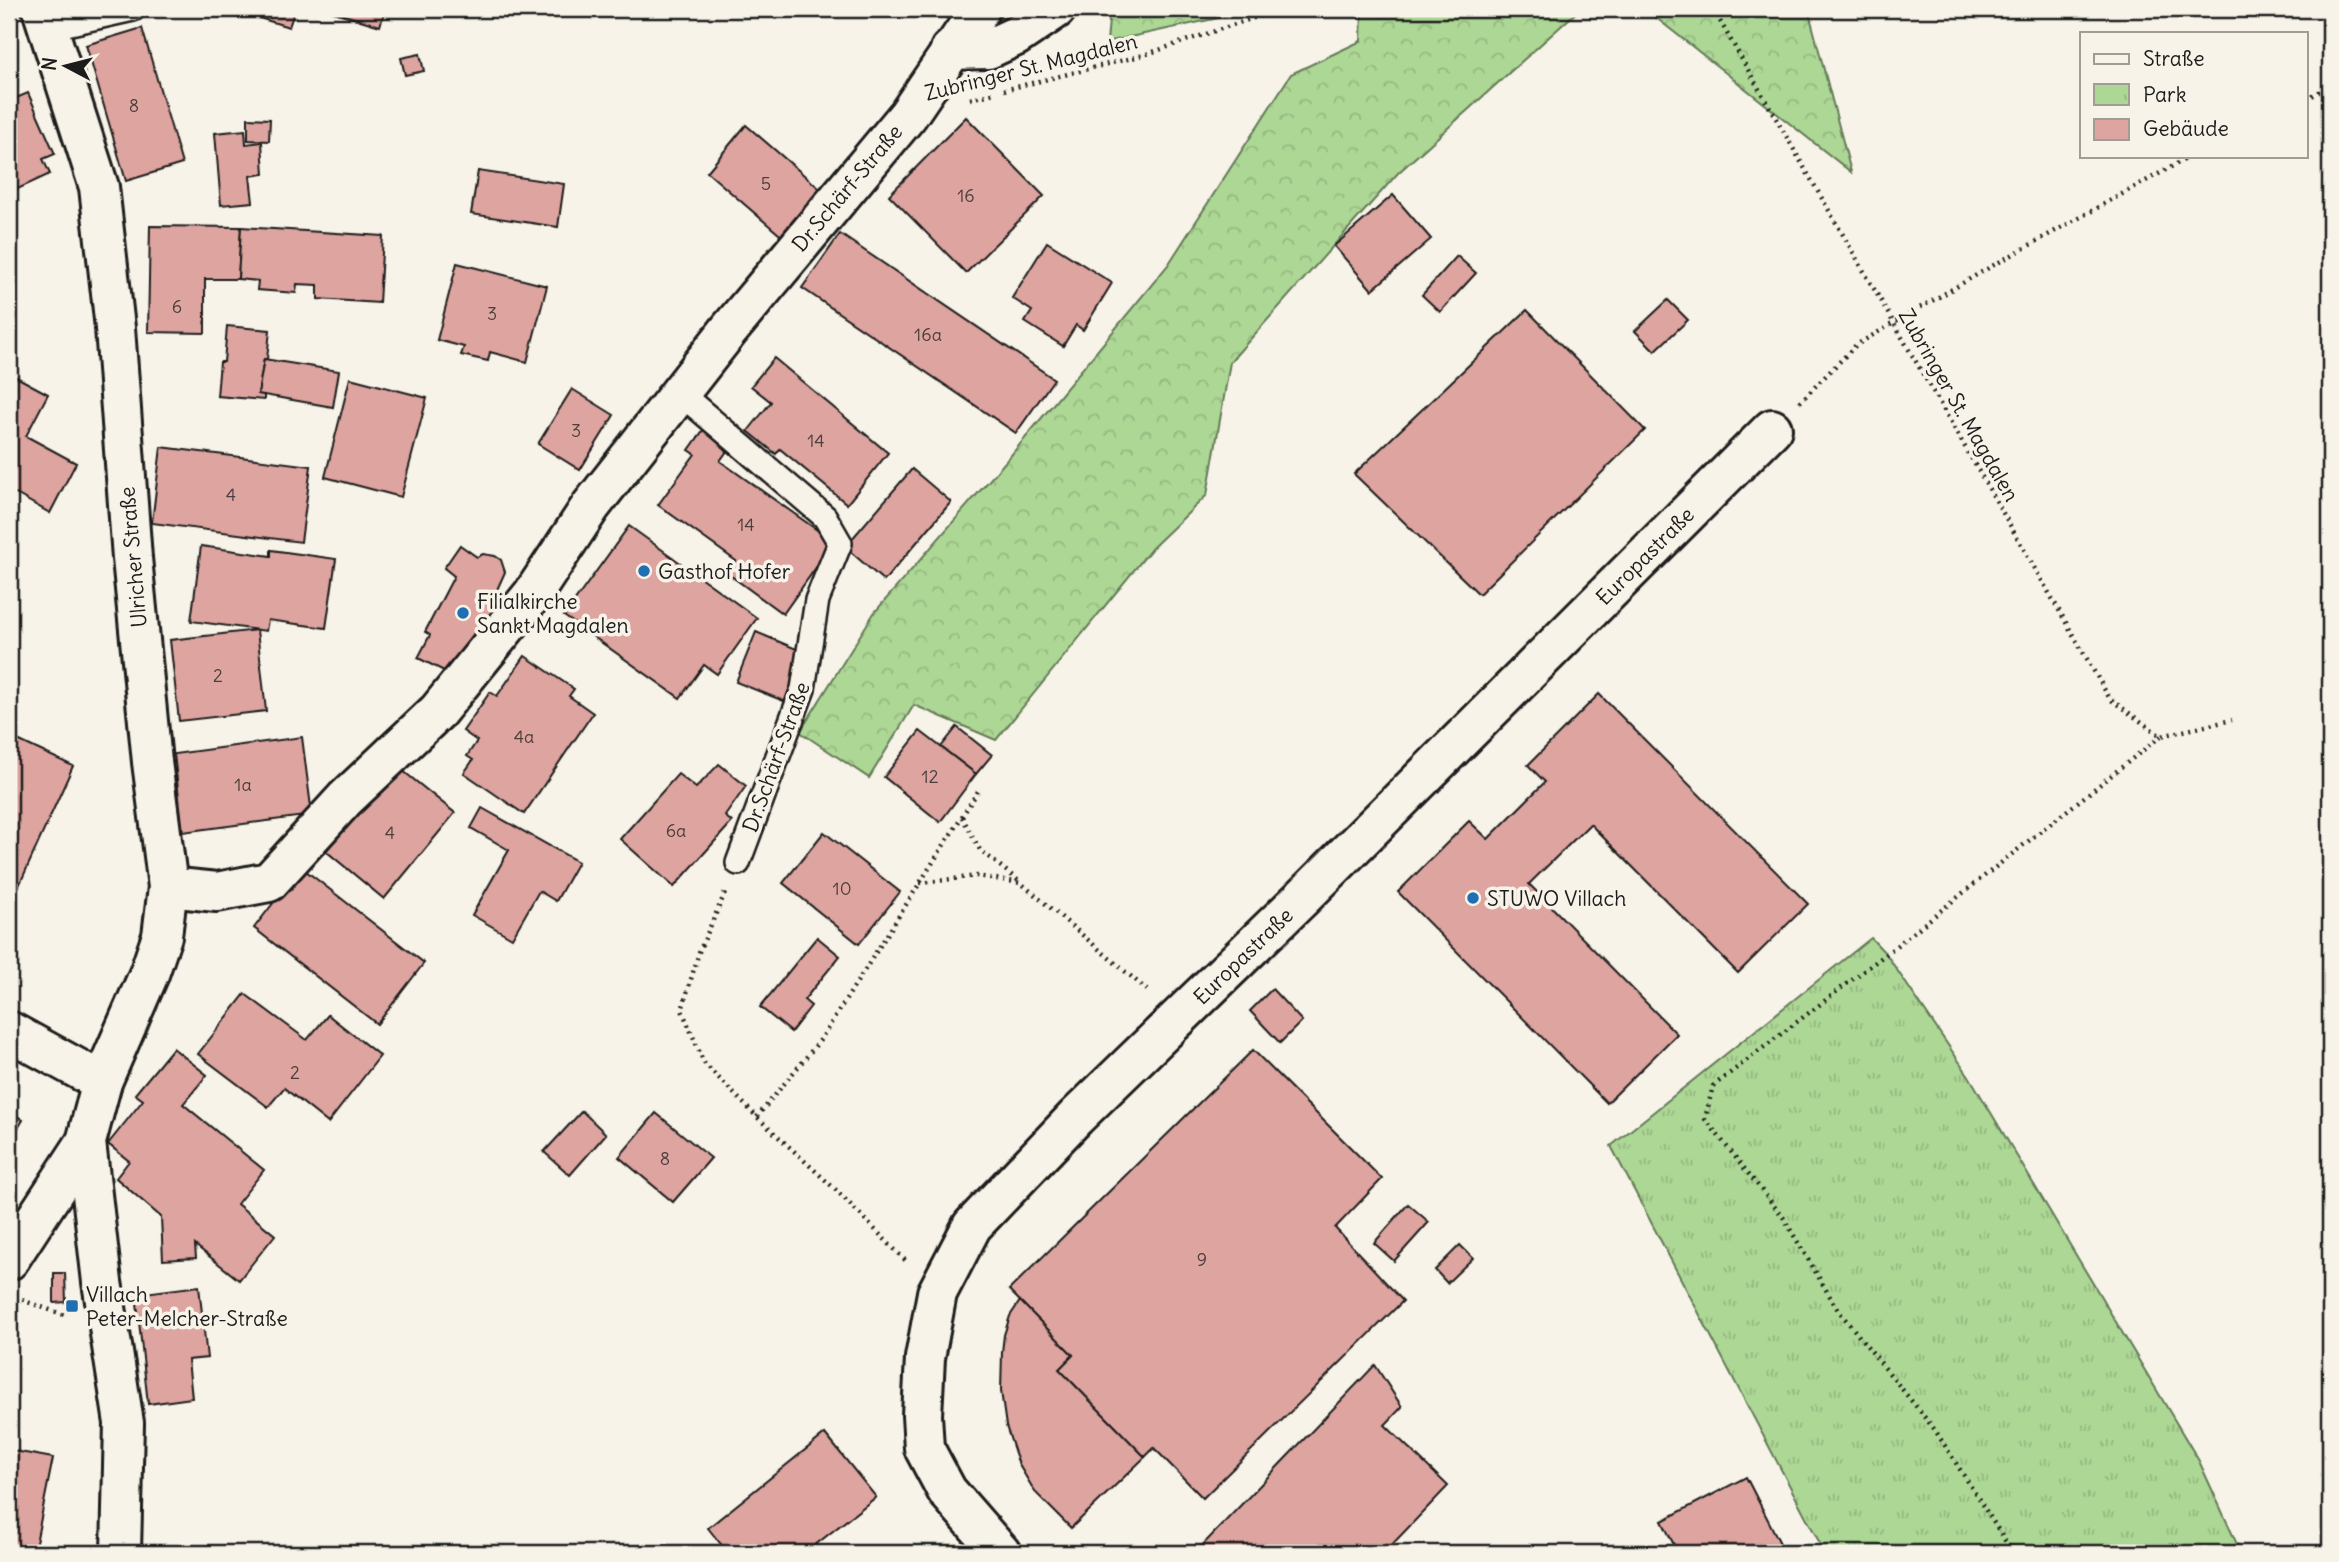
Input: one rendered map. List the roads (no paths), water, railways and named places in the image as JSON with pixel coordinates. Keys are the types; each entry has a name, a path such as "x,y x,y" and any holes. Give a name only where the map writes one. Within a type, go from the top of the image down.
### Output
{"street":[{"name":"Dr.Schärf-Straße","path":"168,887 217,892 269,882 345,799 438,711 533,594 592,506 729,330 908,115 980,9"},
{"path":"950,50 988,49 1016,36 1056,9"},
{"name":"Ulricher Straße","path":"45,18 99,187 115,328 138,612 168,887 162,936 149,974 102,1082 86,1142"},
{"name":"Europastraße","path":"1001,1553 947,1491 924,1448 922,1415 925,1358 937,1293 972,1226 1076,1117 1303,897 1772,429"},
{"path":"9,1031 102,1082"},
{"path":"9,1260 86,1142"},
{"path":"86,1142 102,1282 124,1423 121,1553"}],"lane":[{"name":"Ulricher Straße","path":"45,18 133,9"},
{"name":"Dr.Schärf-Straße","path":"681,394 825,517 840,543 817,600 803,689 738,863"}],"place":[{"name":"Gasthof Hofer","path":"644,571"},
{"name":"Filialkirche Sankt Magdalen","path":"463,613"},
{"name":"STUWO Villach","path":"1473,898"},
{"name":"Villach Peter-Melcher-Straße","path":"72,1306"}]}
